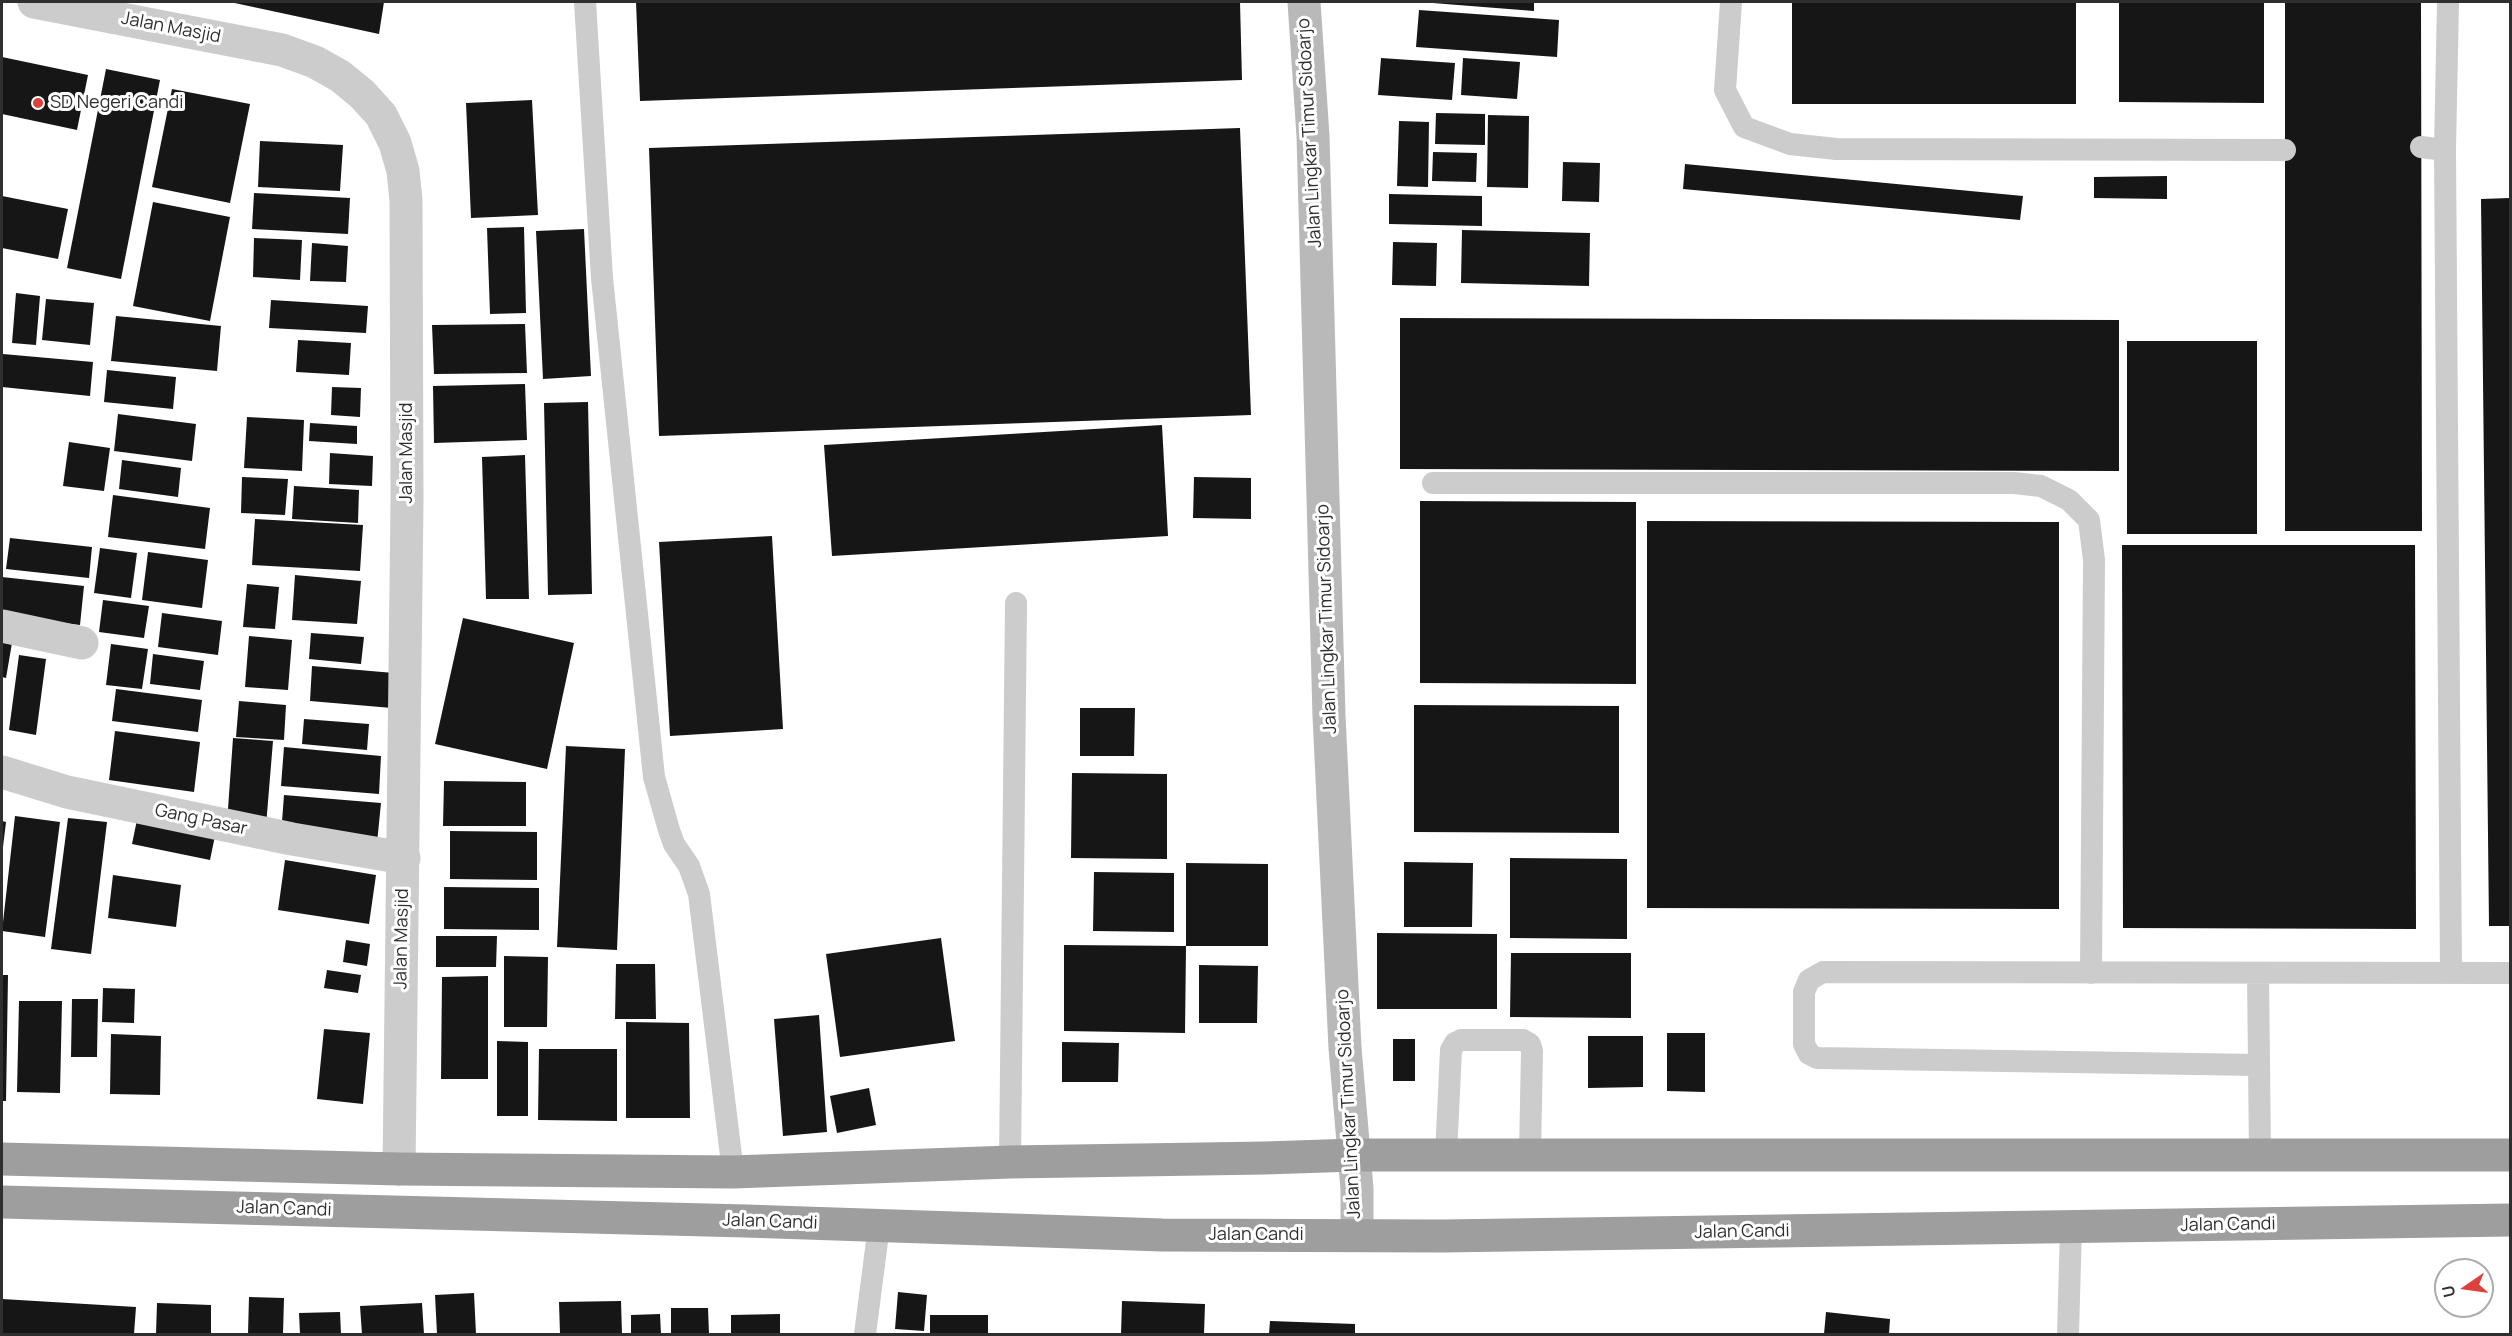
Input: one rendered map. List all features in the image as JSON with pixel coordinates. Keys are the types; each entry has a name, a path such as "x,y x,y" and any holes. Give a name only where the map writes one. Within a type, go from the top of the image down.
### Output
{"highway":[{"path":"2,1159 399,1169 733,1172 1010,1162 1355,1155 2511,1155"},
{"name":"Jalan Candi","path":"2,1202 1162,1235 1443,1236 2511,1220"}],"main road":[{"name":"Jalan Lingkar Timur Sidoarjo","path":"1304,2 1313,136 1329,716 1345,1048 1355,1155 1357,1235"}],"street":[{"name":"Jalan Masjid","path":"34,2 282,50 315,62 340,76 362,94 381,115 394,143 403,171 406,200 407,501 399,1169"},
{"path":"2,626 82,643"},
{"name":"Gang Pasar","path":"2,772 78,794 292,839 404,858"}],"lane":[{"path":"585,2 602,278 654,777 674,844 689,866 699,894 733,1172"},
{"path":"1731,2 1725,90 1744,127 1790,144 1836,149 2285,150"},
{"path":"2448,2 2445,150 2451,973"},
{"path":"2421,147 2445,150"},
{"path":"1433,483 2014,483 2041,486 2069,500 2089,520 2094,560 2091,973"},
{"path":"1010,1162 1016,603"},
{"path":"2258,1065 1817,1058 1809,1054 1804,1044 1804,993 1809,980 1823,972 2511,973"},
{"path":"2258,973 2260,1154"},
{"path":"1446,1155 1451,1050 1455,1043 1461,1040 1523,1040 1530,1044 1532,1051 1530,1154"},
{"path":"865,1335 879,1226"},
{"path":"2067,1335 2072,1227"}],"building":[{"path":"230,2 384,2 379,34"},
{"path":"636,2 1240,2 1242,80 640,101"},
{"path":"1420,2 1534,2 1534,11"},
{"path":"1792,2 2076,2 2076,104 1792,104"},
{"path":"2119,2 2264,2 2264,103 2119,102"},
{"path":"2285,2 2421,2 2422,531 2285,531"},
{"path":"1419,10 1559,20 1557,57 1416,47"},
{"path":"2,57 88,75 77,130 2,114"},
{"path":"1381,58 1455,63 1452,100 1378,95"},
{"path":"1463,58 1520,62 1517,99 1461,95"},
{"path":"106,69 160,80 121,279 67,268"},
{"path":"172,89 250,104 230,203 152,187"},
{"path":"532,100 538,215 471,218 466,103"},
{"path":"1436,113 1485,114 1485,145 1435,144"},
{"path":"1488,115 1529,116 1528,188 1487,187"},
{"path":"1399,121 1429,122 1428,187 1397,186"},
{"path":"1240,128 1251,415 659,436 649,148"},
{"path":"260,141 343,145 340,191 258,187"},
{"path":"1433,152 1477,153 1476,182 1432,181"},
{"path":"1563,162 1600,163 1599,202 1562,201"},
{"path":"1685,164 2023,196 2020,220 1683,189"},
{"path":"2167,176 2167,199 2094,198 2094,177"},
{"path":"254,193 350,198 348,234 252,229"},
{"path":"1389,194 1482,196 1482,226 1389,224"},
{"path":"2,196 68,209 58,259 2,248"},
{"path":"2510,198 2510,926 2489,926 2481,199"},
{"path":"153,202 230,217 210,321 133,306"},
{"path":"524,227 526,313 490,314 487,228"},
{"path":"584,229 591,376 543,379 536,231"},
{"path":"1462,230 1590,233 1589,286 1461,283"},
{"path":"254,238 302,240 300,280 253,277"},
{"path":"1393,242 1437,243 1436,286 1392,285"},
{"path":"312,243 348,246 346,282 310,281"},
{"path":"16,293 40,296 36,345 12,343"},
{"path":"46,299 94,303 90,345 42,340"},
{"path":"271,300 368,306 366,333 269,328"},
{"path":"116,316 221,326 217,371 111,361"},
{"path":"1400,318 2119,320 2119,471 1400,469"},
{"path":"525,324 527,373 434,374 432,325"},
{"path":"298,340 351,343 349,375 296,372"},
{"path":"2127,341 2257,341 2257,534 2127,534"},
{"path":"3,354 93,362 90,396 2,387"},
{"path":"107,370 176,377 173,409 104,402"},
{"path":"525,384 527,440 434,443 433,386"},
{"path":"332,387 361,388 360,417 331,415"},
{"path":"588,402 592,594 548,595 544,403"},
{"path":"118,414 196,424 192,461 114,451"},
{"path":"247,417 304,420 302,471 244,468"},
{"path":"310,423 357,426 357,444 309,441"},
{"path":"1162,425 1168,536 832,556 824,445"},
{"path":"69,442 110,448 104,491 63,486"},
{"path":"330,453 373,456 372,486 329,484"},
{"path":"525,455 529,599 486,599 482,457"},
{"path":"122,460 181,468 178,497 119,489"},
{"path":"242,477 288,479 285,515 241,513"},
{"path":"1194,477 1251,478 1251,519 1193,518"},
{"path":"294,486 359,490 358,523 292,519"},
{"path":"113,495 210,508 205,549 108,537"},
{"path":"1420,501 1636,502 1636,684 1420,683"},
{"path":"255,519 363,525 360,571 252,565"},
{"path":"1647,521 2059,522 2059,909 1647,908"},
{"path":"772,536 783,729 670,736 659,542"},
{"path":"10,538 92,547 89,578 6,569"},
{"path":"2122,545 2415,545 2416,929 2123,928"},
{"path":"100,548 137,553 131,598 94,593"},
{"path":"148,552 208,560 202,608 142,600"},
{"path":"295,575 361,581 357,624 292,620"},
{"path":"2,577 84,586 80,625 2,616"},
{"path":"247,584 279,587 275,629 243,627"},
{"path":"103,600 149,606 144,638 99,632"},
{"path":"162,613 222,621 218,655 158,647"},
{"path":"463,618 574,643 547,769 435,744"},
{"path":"311,633 364,637 361,664 309,659"},
{"path":"249,636 292,640 288,690 245,687"},
{"path":"2,642 12,643 6,678 2,677"},
{"path":"111,644 148,649 142,689 106,685"},
{"path":"153,654 204,661 200,690 150,684"},
{"path":"19,655 46,659 36,735 9,730"},
{"path":"312,666 394,673 392,708 310,701"},
{"path":"116,689 202,700 198,732 112,721"},
{"path":"239,701 286,705 284,740 236,737"},
{"path":"1414,705 1619,706 1619,833 1414,832"},
{"path":"1080,708 1135,708 1134,756 1080,756"},
{"path":"304,719 369,724 367,750 302,744"},
{"path":"115,731 200,742 194,792 109,780"},
{"path":"233,738 273,741 266,826 227,823"},
{"path":"566,746 625,749 617,950 557,947"},
{"path":"284,747 381,756 379,794 281,786"},
{"path":"1072,773 1167,774 1167,859 1071,858"},
{"path":"444,781 526,782 526,826 443,826"},
{"path":"284,795 381,803 377,843 281,835"},
{"path":"138,815 216,831 210,860 132,844"},
{"path":"15,816 60,822 45,937 2,931"},
{"path":"68,818 107,822 91,954 51,949"},
{"path":"2,821 6,822 3,847 2,847"},
{"path":"450,831 537,832 537,880 450,879"},
{"path":"1510,858 1627,859 1627,939 1510,938"},
{"path":"285,860 376,875 369,924 278,910"},
{"path":"1404,862 1473,863 1472,927 1404,927"},
{"path":"1186,863 1268,864 1268,946 1186,946"},
{"path":"1094,872 1174,873 1174,932 1093,931"},
{"path":"113,875 181,885 176,927 108,918"},
{"path":"444,887 539,888 539,930 444,929"},
{"path":"1377,933 1497,934 1497,1009 1377,1009"},
{"path":"436,936 497,936 496,967 436,967"},
{"path":"941,938 955,1041 840,1057 826,954"},
{"path":"346,940 370,944 367,966 343,962"},
{"path":"1064,945 1186,946 1185,1033 1064,1031"},
{"path":"1511,953 1631,953 1631,1018 1510,1017"},
{"path":"504,956 548,957 547,1027 504,1027"},
{"path":"616,964 655,964 656,1019 615,1019"},
{"path":"1199,965 1258,966 1257,1023 1199,1023"},
{"path":"327,970 361,975 358,993 324,988"},
{"path":"2,975 8,975 6,1101 2,1101"},
{"path":"488,976 488,1079 441,1079 442,977"},
{"path":"103,988 135,989 134,1023 102,1022"},
{"path":"72,999 98,999 97,1057 71,1057"},
{"path":"19,1001 62,1001 60,1093 17,1092"},
{"path":"819,1015 827,1132 783,1136 774,1019"},
{"path":"626,1022 689,1023 690,1118 626,1118"},
{"path":"324,1029 370,1033 363,1104 317,1099"},
{"path":"1667,1033 1705,1033 1705,1092 1667,1091"},
{"path":"111,1034 161,1036 160,1095 110,1094"},
{"path":"1588,1036 1643,1036 1643,1087 1588,1088"},
{"path":"1393,1039 1415,1039 1415,1081 1393,1081"},
{"path":"497,1041 528,1042 528,1116 497,1116"},
{"path":"1062,1042 1119,1043 1118,1082 1062,1082"},
{"path":"539,1049 617,1049 617,1121 538,1120"},
{"path":"869,1088 876,1125 837,1133 830,1096"},
{"path":"898,1292 927,1295 924,1331 895,1329"},
{"path":"474,1293 476,1334 437,1334 435,1295"},
{"path":"249,1297 284,1298 283,1334 248,1334"},
{"path":"2,1299 136,1307 134,1334 2,1334"},
{"path":"621,1301 622,1334 560,1334 559,1302"},
{"path":"1122,1301 1205,1304 1204,1334 1121,1334"},
{"path":"157,1303 211,1305 211,1334 156,1334"},
{"path":"422,1303 424,1334 362,1334 360,1306"},
{"path":"671,1308 708,1308 709,1334 671,1334"},
{"path":"340,1312 341,1334 300,1334 299,1313"},
{"path":"1826,1312 1890,1319 1889,1334 1824,1334"},
{"path":"660,1314 661,1334 631,1334 631,1315"},
{"path":"780,1314 780,1334 731,1334 731,1315"},
{"path":"930,1315 988,1315 988,1334 930,1334"},
{"path":"1270,1321 1355,1324 1355,1334 1269,1334"}],"place":[{"name":"SD Negeri Candi","path":"38,103"}]}
